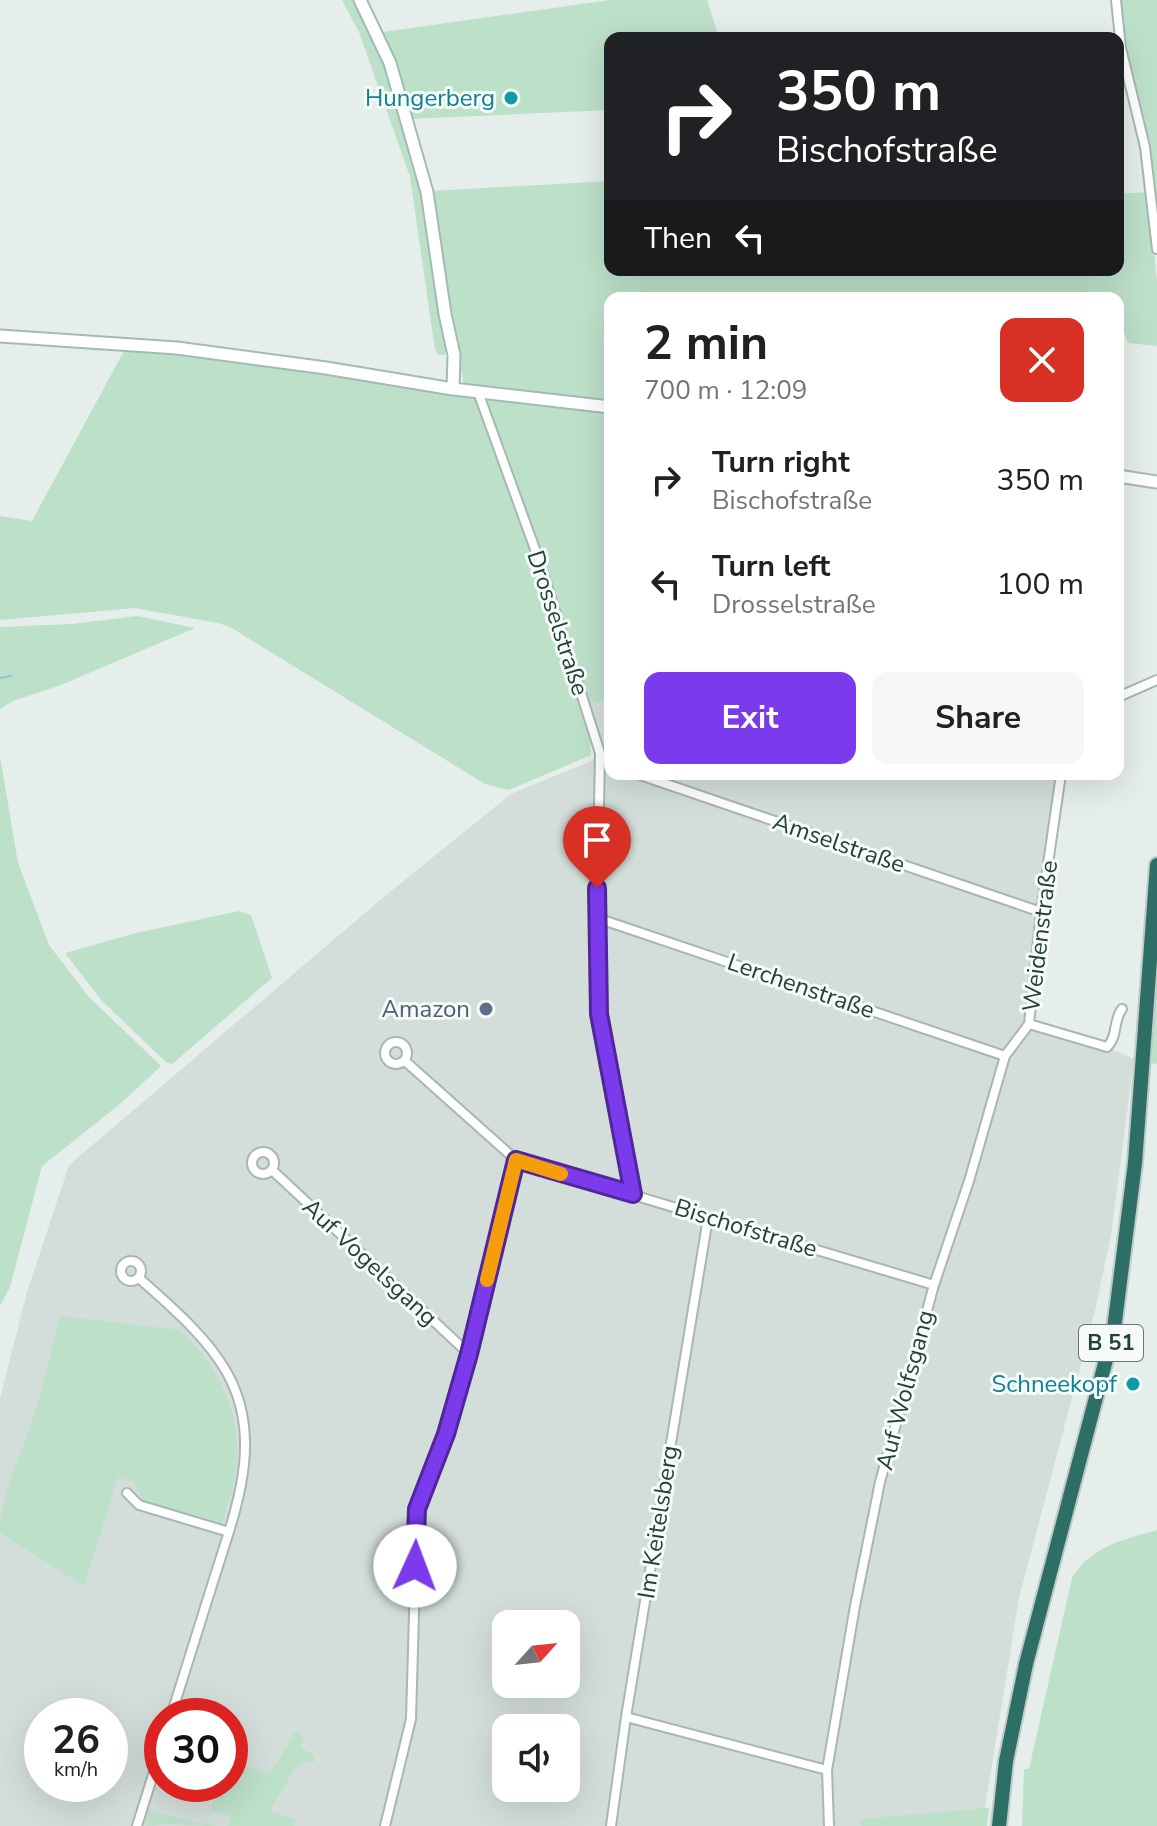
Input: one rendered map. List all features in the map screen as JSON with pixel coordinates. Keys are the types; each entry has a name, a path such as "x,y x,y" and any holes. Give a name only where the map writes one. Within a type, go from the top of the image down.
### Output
{"highway":[{"name":"B 51","path":"999,1826 1006,1761 1026,1664 1114,1329 1135,1163 1157,865"}],"main road":[{"path":"360,0 390,63 427,192 454,355 453,389"},
{"path":"0,336 177,348 453,389 604,406"},
{"path":"1124,477 1157,482"}],"street":[{"path":"1116,0 1119,32"},
{"path":"1124,60 1145,147 1157,249"},
{"name":"Drosselstraße","path":"478,392 540,563 600,753 599,1014 633,1194"},
{"path":"1124,694 1157,680"},
{"path":"599,771 604,769"},
{"name":"Amselstraße","path":"655,780 1041,912"},
{"name":"Weidenstraße","path":"1060,780 1029,1024 1107,1047 1112,1042 1116,1019 1122,1009"},
{"name":"Lerchenstraße","path":"597,918 1005,1056"},
{"name":"Auf Wolfsgang","path":"829,1826 827,1770 880,1482 934,1285 969,1181 1005,1056 1029,1024"},
{"name":"Bischofstraße","path":"405,1061 516,1160 934,1285"},
{"path":"385,1826 411,1719 417,1509 446,1434 469,1354 516,1160"},
{"name":"Auf Vogelsgang","path":"272,1170 469,1354"},
{"name":"Im Keitelsberg","path":"611,1826 708,1218"},
{"path":"139,1278 212,1351 227,1373 245,1423 244,1479 177,1698"},
{"path":"127,1493 139,1505 229,1532"},
{"path":"626,1717 827,1770"},
{"path":"137,1826 144,1802"}],"shaded area":[{"path":"586,700 604,703 604,780 1060,780 1029,1024 1107,1047 1134,1059 1111,1235 1096,1307 1019,1598 982,1826 0,1826 0,1399 27,1292 69,1165 379,901 511,794 591,761 600,754"}],"green space":[{"path":"342,0 355,0 386,72 412,147 426,212 438,308 446,338 445,355 439,355 435,350 410,177 359,32"},
{"path":"610,0 707,0 717,32 604,32 604,110 410,119 380,34"},
{"path":"1118,0 1157,0 1157,234 1124,32"},
{"path":"604,181 604,276 1124,276 1124,194 1148,192 1157,281 1157,346 1128,343 1124,332 1124,292 604,292 604,402 464,384 452,329 431,191"},
{"path":"125,349 212,356 469,394 474,398 530,545 590,739 591,755 509,790 485,784 230,627 135,608 0,620 0,516 32,521"},
{"path":"489,399 604,410 604,703 586,700 540,556 486,404"},
{"path":"137,616 195,628 61,685 13,701 0,709 0,627 72,624"},
{"path":"0,756 18,863 49,945 88,996 161,1066 120,1104 42,1166 10,1287 0,1306"},
{"path":"239,911 251,915 272,978 172,1064 166,1062 102,1001 65,953 136,933"},
{"path":"1157,984 1157,1064 1150,1063"},
{"path":"60,1316 180,1330 218,1378 233,1415 236,1434 234,1481 222,1523 147,1504 134,1482 118,1477 84,1586 0,1533 7,1491 35,1411"},
{"path":"1157,1530 1157,1826 1022,1826 1024,1769 1029,1769 1072,1578 1079,1567 1098,1552"},
{"path":"296,1731 304,1737 301,1747 314,1756 314,1763 296,1767 270,1810 295,1820 294,1826 228,1826 230,1816 211,1810 213,1802 248,1802 248,1767 270,1774"},
{"path":"989,1808 987,1826 861,1826 859,1819"},
{"path":"148,1810 216,1826 148,1826 145,1824"}],"waterway":[{"path":"0,678 11,676"}],"slow traffic":[{"path":"487,1280 516,1160 561,1174"}],"place":[{"name":"Hungerberg","path":"511,98"},
{"name":"Amazon","path":"486,1009"},
{"name":"Schneekopf","path":"1133,1384"}],"route":[{"path":"415,1566 417,1509 446,1434 469,1354 516,1160 633,1194 599,1014 597,888"}]}
